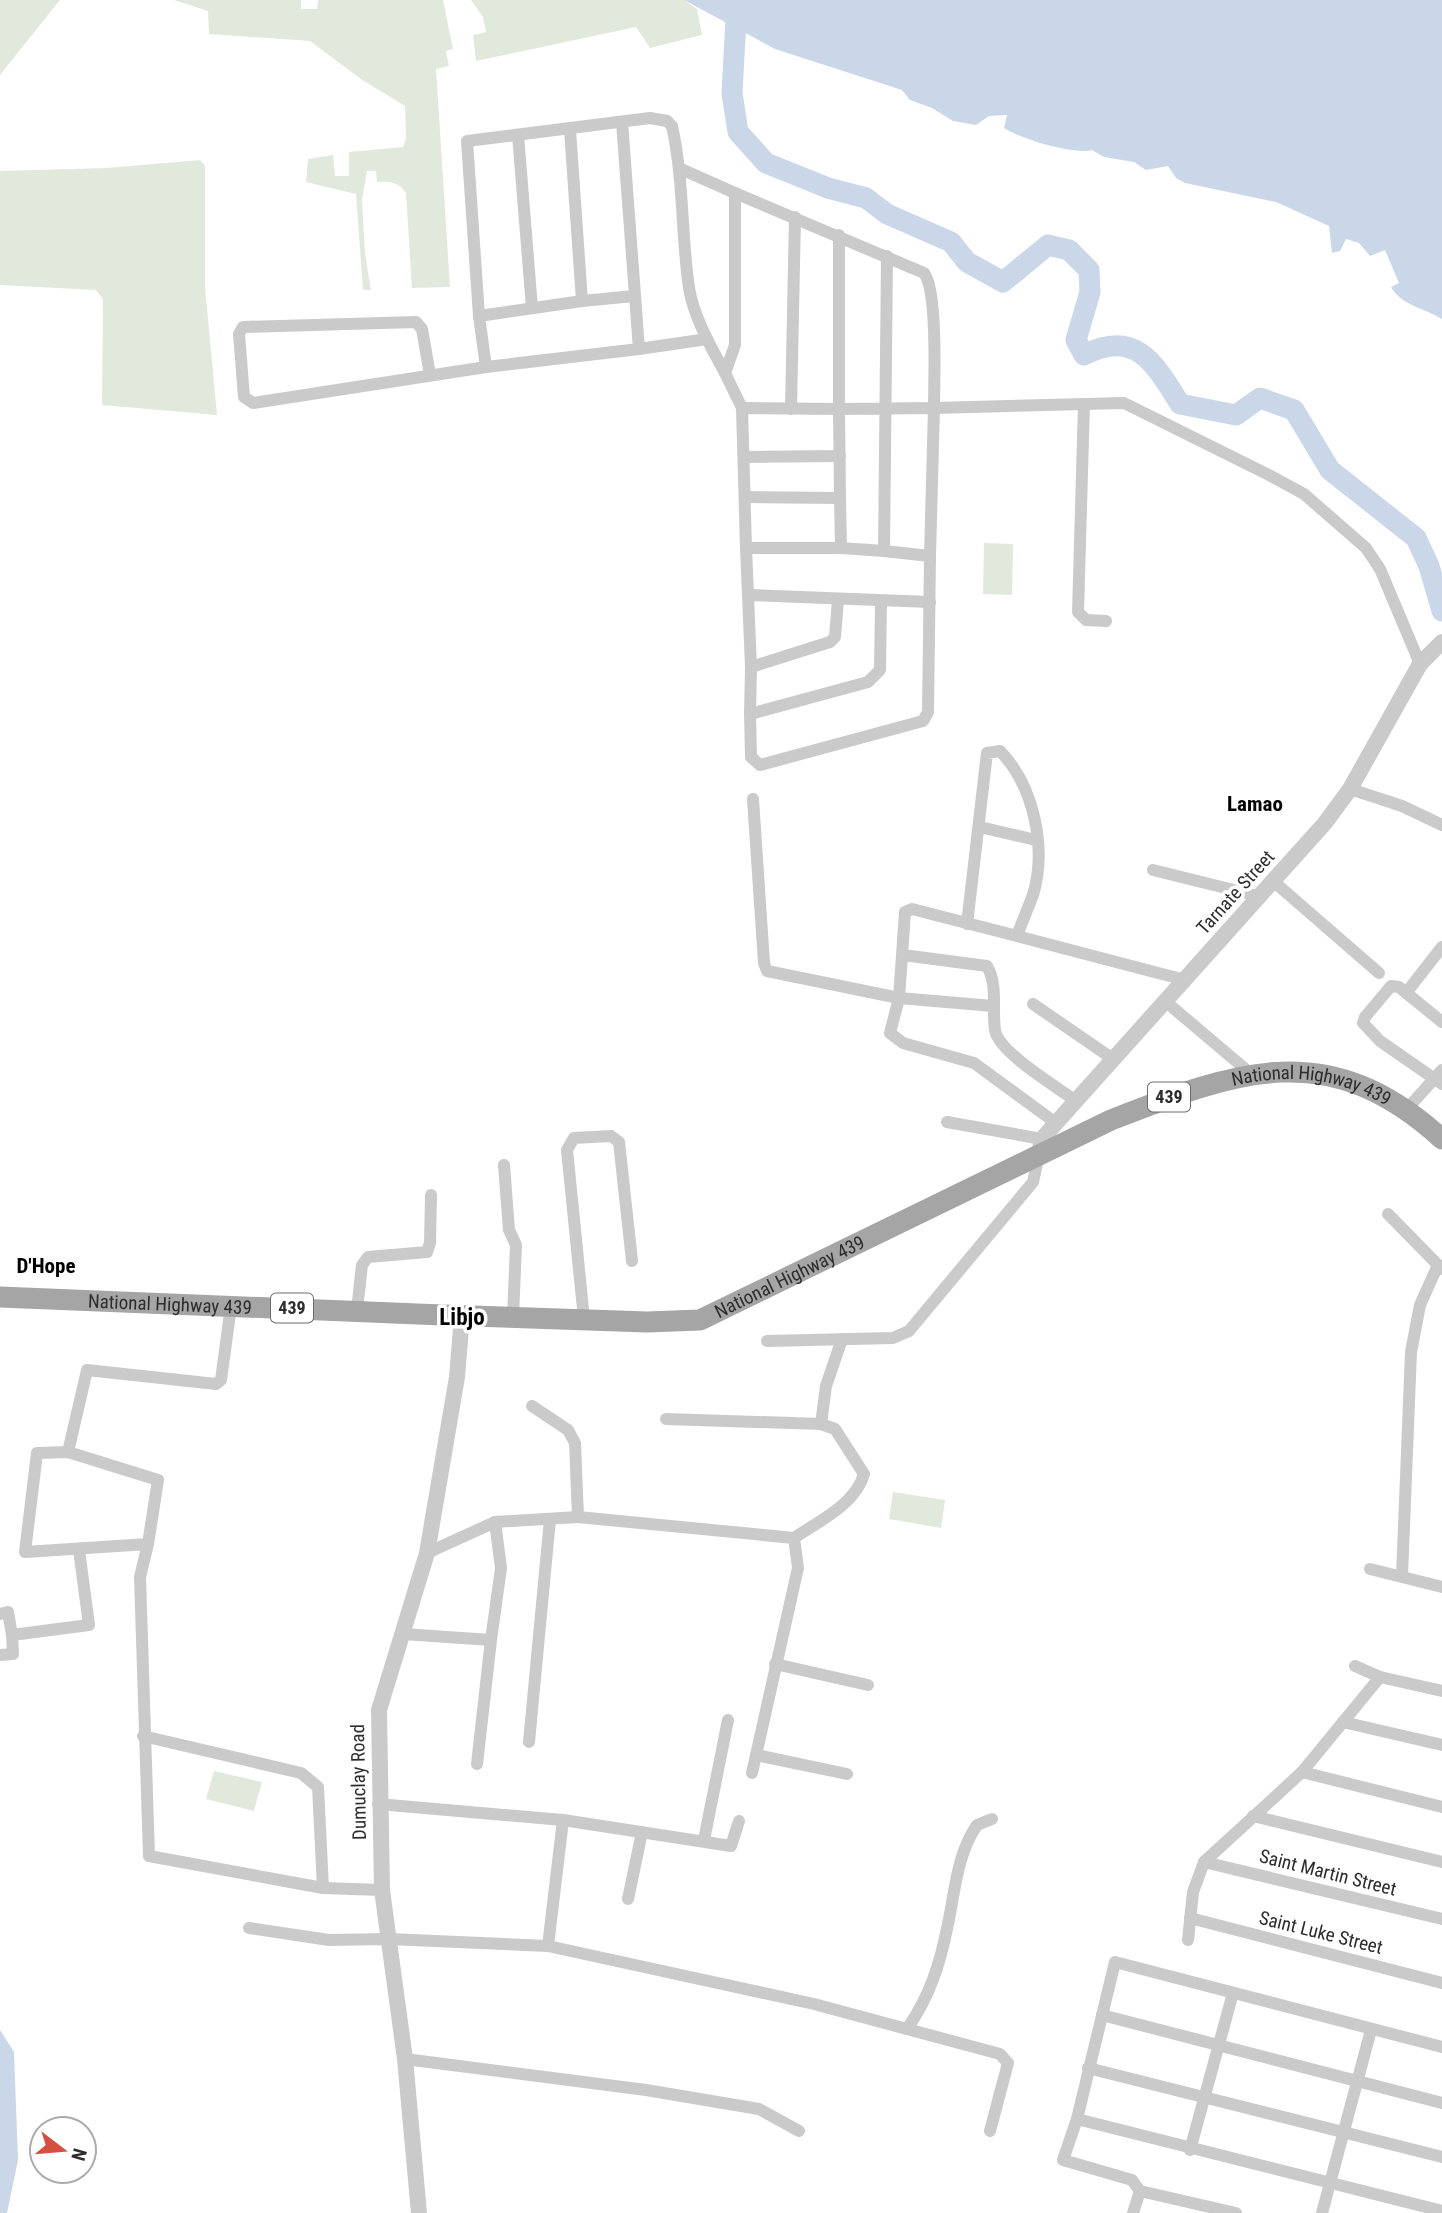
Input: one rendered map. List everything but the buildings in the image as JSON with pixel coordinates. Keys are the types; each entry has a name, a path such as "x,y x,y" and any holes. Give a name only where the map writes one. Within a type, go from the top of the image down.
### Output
{"main road":[{"name":"National Highway 439","path":"0,1297 462,1316 700,1320 1040,1147 1165,1099 1250,1073 1307,1070 1364,1085 1407,1109 1442,1139"}],"street":[{"path":"486,368 479,316 467,141 650,118 667,121 672,125 681,169 689,289 707,339 741,408 749,595 751,757 761,765 923,721 928,712 934,408 933,314 929,280 924,273 887,256 681,169"},
{"path":"622,122 639,349"},
{"path":"570,130 582,301"},
{"path":"518,135 532,308"},
{"path":"725,373 735,345 735,193"},
{"path":"791,409 795,217"},
{"path":"839,235 841,548"},
{"path":"884,551 887,256"},
{"path":"479,316 634,296"},
{"path":"430,375 422,329 416,322 243,327 239,334 244,397 253,404 430,375 707,339"},
{"path":"741,408 885,410 1124,403 1304,494 1366,548 1380,569 1420,664"},
{"path":"1084,404 1078,612 1086,621 1106,621"},
{"path":"744,457 841,456"},
{"path":"745,497 840,498"},
{"path":"746,548 841,548 930,556"},
{"path":"749,595 930,602"},
{"path":"751,667 830,642 835,636 838,600"},
{"path":"750,714 868,682 876,677 880,670 881,602"},
{"name":"Tarnate Street","path":"1040,1147 1056,1123 1325,823 1350,789 1420,664 1442,642"},
{"path":"967,925 987,753 1000,751 1011,762 1036,817 1034,893 1017,936"},
{"path":"1350,789 1402,806 1442,825"},
{"path":"753,799 764,963 767,971 899,998 993,1006"},
{"path":"980,827 1037,840"},
{"path":"1153,870 1258,896"},
{"path":"1273,881 1379,973"},
{"path":"1056,1123 974,1063 895,1039 890,1033 899,998 904,924 908,909 1185,980"},
{"path":"1406,993 1442,947"},
{"path":"903,955 987,966 993,978 995,1034 1012,1054 1076,1101"},
{"path":"1407,1109 1439,1078 1380,1041 1363,1023 1365,1017 1391,986 1406,993 1440,1017"},
{"path":"1165,1002 1250,1073"},
{"path":"1033,1004 1113,1059"},
{"path":"767,1341 893,1338 909,1331 923,1318 1033,1182 1040,1147 947,1122"},
{"path":"584,1319 567,1150 574,1138 611,1136 619,1142 632,1261"},
{"path":"504,1164 509,1230 516,1245 513,1317"},
{"path":"357,1310 362,1265 368,1257 427,1252 432,1195"},
{"path":"1388,1214 1440,1267 1420,1305 1411,1352 1402,1576"},
{"path":"68,1452 87,1370 216,1384 221,1380 232,1306"},
{"name":"Dumuclay Road","path":"419,2213 405,2059 382,1890 378,1804 379,1710 427,1552 457,1377 462,1316"},
{"path":"821,1424 826,1386 842,1339"},
{"path":"532,1406 568,1430 575,1444 579,1517"},
{"path":"427,1552 495,1522 579,1517 794,1538 851,1498 861,1486 864,1474 835,1429 821,1424 666,1419"},
{"path":"148,1544 24,1552 37,1453 68,1452 158,1480 148,1544 140,1577 149,1856 323,1888 382,1890"},
{"path":"529,1742 550,1519"},
{"path":"477,1764 500,1568 495,1522"},
{"path":"752,1773 798,1568 794,1538"},
{"path":"12,1635 89,1625 79,1550"},
{"path":"1370,1569 1442,1587"},
{"path":"0,1614 8,1612 13,1654 0,1655"},
{"path":"403,1634 491,1640"},
{"path":"775,1664 868,1685"},
{"path":"1356,1666 1380,1677 1442,1691"},
{"path":"1188,1940 1193,1892 1204,1862 1301,1772 1380,1677"},
{"path":"704,1840 728,1720"},
{"path":"1343,1721 1442,1745"},
{"path":"143,1735 301,1773 318,1787 323,1888"},
{"path":"756,1755 847,1774"},
{"path":"1301,1772 1442,1807"},
{"path":"378,1804 563,1820 731,1846 739,1821"},
{"path":"1253,1816 1442,1862"},
{"path":"906,2029 927,2000 948,1925 955,1880 967,1846 977,1825 992,1819"},
{"path":"548,1946 563,1820"},
{"path":"628,1899 642,1832"},
{"name":"Saint Martin Street","path":"1204,1862 1442,1919"},
{"name":"Saint Luke Street","path":"1190,1919 1442,1983"},
{"path":"249,1928 329,1940 390,1939 548,1946 814,2004 906,2029 1006,2058 1008,2063 990,2131"},
{"path":"1236,2213 1140,2191 1132,2180 1063,2160 1077,2119 1115,1962 1442,2047"},
{"path":"1190,2150 1202,2098 1233,1993"},
{"path":"1102,2015 1442,2103"},
{"path":"1322,2213 1371,2029"},
{"path":"405,2059 646,2090 759,2109 799,2131"},
{"path":"1088,2068 1341,2134 1442,2157"},
{"path":"1077,2119 1190,2150 1442,2211"},
{"path":"1133,2213 1140,2191"}],"shaded area":[{"path":"0,0 60,0 0,75"},
{"path":"174,0 301,0 301,9 317,9 318,0 443,0 453,49 446,51 449,66 436,69 450,287 412,288 406,193 393,183 377,182 376,171 367,171 362,200 365,254 371,290 363,290 356,194 306,182 308,159 333,155 335,176 349,176 349,152 403,147 406,138 405,106 361,79 310,41 209,34 208,11"},
{"path":"471,0 684,0 697,9 702,35 650,48 636,27 476,61 473,35 486,32 483,17"},
{"path":"200,160 205,166 205,287 217,415 102,405 103,299 96,290 0,285 0,171 107,168"},
{"path":"984,543 1013,544 1012,595 983,594"},
{"path":"893,1492 945,1500 941,1528 889,1519"},
{"path":"214,1771 262,1782 254,1811 206,1799"}],"water":[{"path":"684,0 1442,0 1442,319 1395,293 1391,287 1399,283 1385,250 1370,256 1359,243 1346,239 1340,251 1332,253 1329,226 1276,202 1185,183 1176,178 1168,166 1146,170 1134,162 1104,157 1092,150 1073,150 1034,141 1004,128 1007,115 989,116 976,125 953,121 932,108 910,100 902,90 775,49"},
{"path":"0,2030 14,2052 18,2160 7,2213 0,2213"}],"waterway":[{"path":"737,0 732,93 738,132 766,163 828,188 866,198 887,214 951,242 967,262 1003,282 1048,245 1069,250 1089,270 1090,292 1076,340 1084,355 1102,348 1131,348 1152,364 1180,404 1236,415 1260,398 1294,410 1330,470 1416,538 1429,566 1442,611"}],"district":[{"name":"Lamao","path":"1255,804"},
{"name":"D'Hope","path":"46,1266"},
{"name":"Libjo","path":"462,1317"}]}
